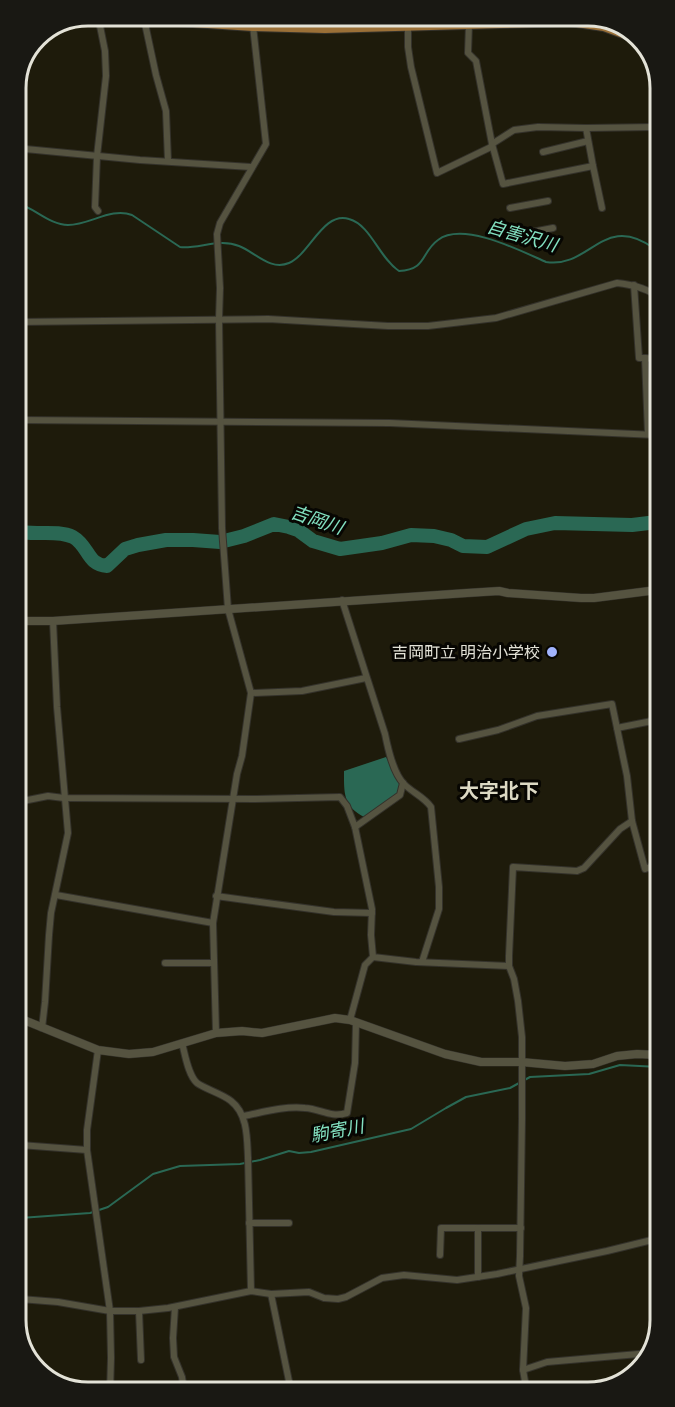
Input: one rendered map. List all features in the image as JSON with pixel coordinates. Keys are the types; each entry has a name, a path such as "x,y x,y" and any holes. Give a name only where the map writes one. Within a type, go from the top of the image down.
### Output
{"main road":[{"path":"253,26 325,28 380,26"}],"street":[{"path":"98,26 105,51 106,76 98,156 95,207 98,211"},
{"path":"146,26 166,111 168,161"},
{"path":"216,1034 213,923 251,693 228,609 222,528 220,288 217,234 220,223 266,144 253,26"},
{"path":"408,26 411,67 437,173 491,147 492,144 514,130 538,127 650,127"},
{"path":"469,26 468,53 476,61 492,144 503,184 593,166"},
{"path":"586,128 602,208"},
{"path":"543,152 588,141"},
{"path":"26,149 251,167"},
{"path":"510,208 548,201"},
{"path":"517,235 553,228"},
{"path":"26,322 268,319 428,326 496,318 617,283 634,285 650,292"},
{"path":"634,285 639,358 650,358"},
{"path":"26,420 390,423 648,434 645,358"},
{"path":"26,621 499,591 594,597 650,591"},
{"path":"342,600 385,734 389,755 403,783 426,800 431,807 439,909 422,962"},
{"path":"42,1028 51,913 68,833 57,707 53,621"},
{"path":"251,693 302,691 366,678"},
{"path":"459,739 498,730 537,716 612,704 627,776 632,821 645,869 650,867"},
{"path":"617,728 650,721"},
{"path":"355,827 400,795 403,783"},
{"path":"26,800 48,796 256,799 340,797 347,806 355,827 372,913 373,957 365,965 353,1021 355,1063 347,1113 330,1115 305,1108 288,1108 243,1116"},
{"path":"525,1382 523,1370 526,1308 519,1269 522,1037 519,1001 508,956 513,867 577,871 584,868 620,829 632,821"},
{"path":"56,896 213,923"},
{"path":"216,896 334,912 372,913"},
{"path":"373,957 509,966"},
{"path":"165,963 214,963"},
{"path":"26,1021 98,1050 119,1054 153,1052 216,1034 242,1031 262,1033 335,1018 353,1021 445,1054 481,1062 521,1062 565,1066 593,1064 617,1056 650,1055"},
{"path":"182,1043 189,1069 196,1082 231,1101 243,1116 248,1158 251,1292"},
{"path":"98,1050 87,1130 87,1150 110,1311 110,1381"},
{"path":"26,1145 87,1150"},
{"path":"249,1223 289,1223"},
{"path":"440,1255 441,1228 521,1228"},
{"path":"478,1228 478,1277"},
{"path":"26,1299 58,1302 110,1311 139,1311 175,1307 251,1292 271,1294 309,1292 324,1298 338,1299 382,1278 404,1275 457,1280 650,1240"},
{"path":"271,1294 289,1381"},
{"path":"175,1307 174,1357 183,1381"},
{"path":"139,1311 141,1360"},
{"path":"523,1370 547,1362 639,1354"}],"shaded area":[{"path":"386,757 401,786 398,794 364,817 348,803 344,786 344,771"}],"waterway":[{"name":"自害沢川","path":"26,206 54,222 68,225 124,213 132,215 180,247 217,243 232,244 275,265 289,263 297,258 324,227 340,218 357,222 399,271 415,267 438,240 449,235 462,234 492,240 546,262 561,262 575,258 610,238 622,236 637,239 650,246"},
{"name":"吉岡川","path":"26,532 60,533 73,537 95,562 107,566 125,549 138,545 166,540 220,542 244,536 274,524 298,530 313,541 340,549 382,543 411,535 434,536 463,546 487,547 526,529 555,523 632,525 650,523"},
{"name":"駒寄川","path":"26,1218 90,1213 108,1207 153,1174 180,1166 240,1164 289,1151 311,1152 411,1129 466,1097 510,1088 530,1077 589,1074 620,1065 650,1067"}],"place":[{"name":"吉岡町立 明治小学校","path":"552,652"}],"district":[{"name":"大字北下","path":"499,791"}]}
